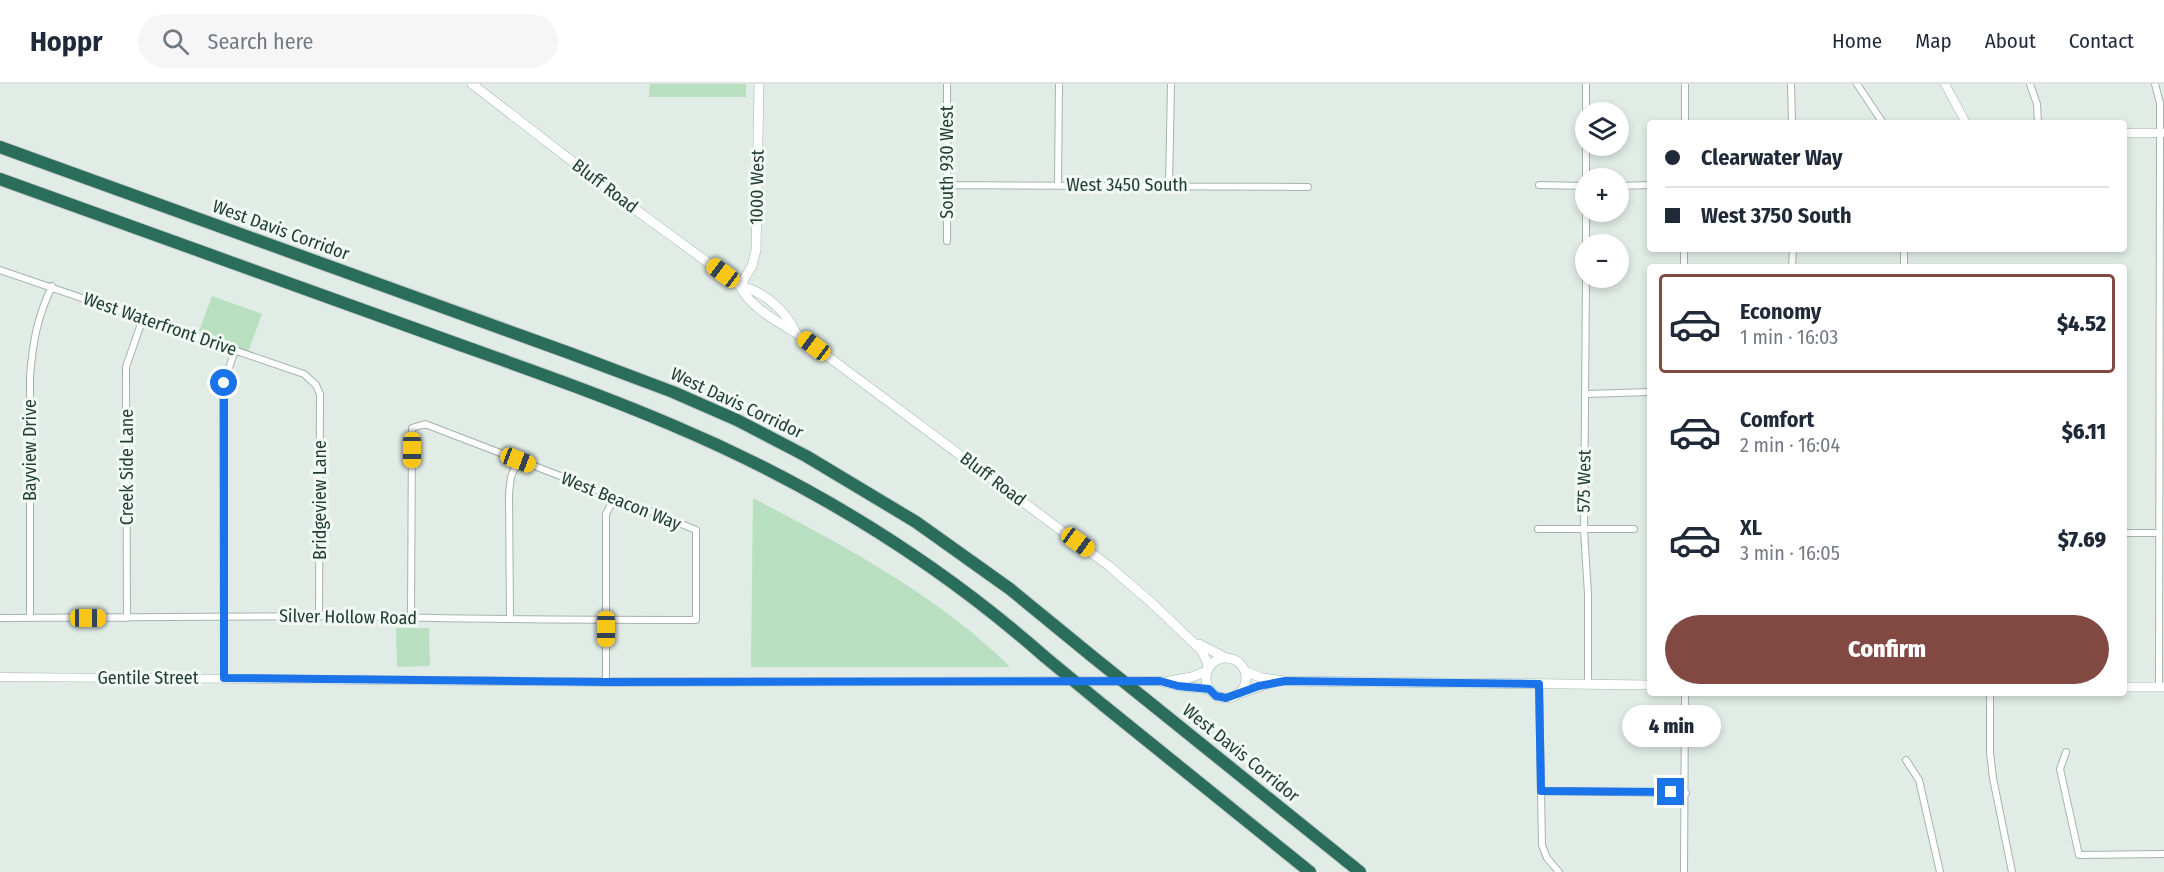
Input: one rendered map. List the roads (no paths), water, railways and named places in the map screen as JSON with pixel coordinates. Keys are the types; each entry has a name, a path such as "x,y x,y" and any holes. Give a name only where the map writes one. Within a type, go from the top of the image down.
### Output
{"highway":[{"name":"West Davis Corridor","path":"0,147 572,354 673,392 737,420 834,472 916,522 1010,589 1359,872"},
{"path":"0,179 591,393 714,444 794,484 879,533 978,602 1310,872"}],"main road":[{"name":"Bluff Road","path":"472,84 621,199 740,286 755,291 777,307 788,319 795,332 1096,556 1137,590 1202,652 1208,670"},
{"name":"1000 West","path":"740,286 752,266 756,250 759,84"},
{"name":"Bluff Road","path":"1184,634 1226,658"},
{"path":"1239,693 1246,681 1245,671 1240,663 1226,658 1217,660 1208,670 1206,680 1209,689 1221,698 1231,698 1268,683 1285,681"},
{"name":"Gentile Street","path":"1160,681 1191,677 1208,670"},
{"path":"1245,671 1262,678 1285,681 1647,685"},
{"name":"Gentile Street","path":"1160,681 1178,686 1209,689"},
{"path":"2127,687 2162,687"}],"street":[{"name":"South 930 West","path":"947,84 947,241"},
{"path":"1058,184 1059,84"},
{"path":"1169,185 1171,84"},
{"path":"1586,84 1586,102"},
{"path":"1685,84 1685,120"},
{"path":"1791,84 1792,120"},
{"path":"1857,84 1881,120"},
{"path":"1945,84 1964,120"},
{"path":"2030,84 2037,104 2038,120"},
{"path":"2155,84 2160,103 2162,133 2159,533 2162,687"},
{"path":"2127,133 2162,133"},
{"name":"West 3450 South","path":"947,185 1308,186"},
{"path":"1539,185 1575,186"},
{"path":"1629,186 1647,185"},
{"name":"West Waterfront Drive","path":"0,270 304,374 316,384"},
{"name":"Bayview Drive","path":"30,618 30,376 33,342 40,311 52,286"},
{"name":"575 West","path":"1586,288 1584,530 1588,594 1588,684"},
{"name":"Creek Side Lane","path":"127,618 126,367 143,318"},
{"path":"224,678 222,616 224,383 235,350"},
{"name":"Bridgeview Lane","path":"316,384 320,394 319,616"},
{"path":"1586,394 1647,392"},
{"name":"West Beacon Way","path":"411,618 412,428 425,424 696,530 696,620"},
{"path":"510,619 509,493 511,477 518,460"},
{"path":"606,682 606,514 615,497"},
{"path":"1538,529 1634,529"},
{"path":"2127,532 2159,533"},
{"name":"Silver Hollow Road","path":"0,618 319,616 696,620"},
{"name":"Gentile Street","path":"0,677 606,682 1160,681"},
{"path":"1539,684 1542,845 1547,858 1559,872"},
{"path":"1684,872 1685,696"},
{"path":"1990,696 1992,778 2012,872"},
{"path":"2066,752 2061,769 2079,855 2164,854"},
{"path":"1906,760 1919,780 1940,872"},
{"path":"1541,791 1686,793"}]}
